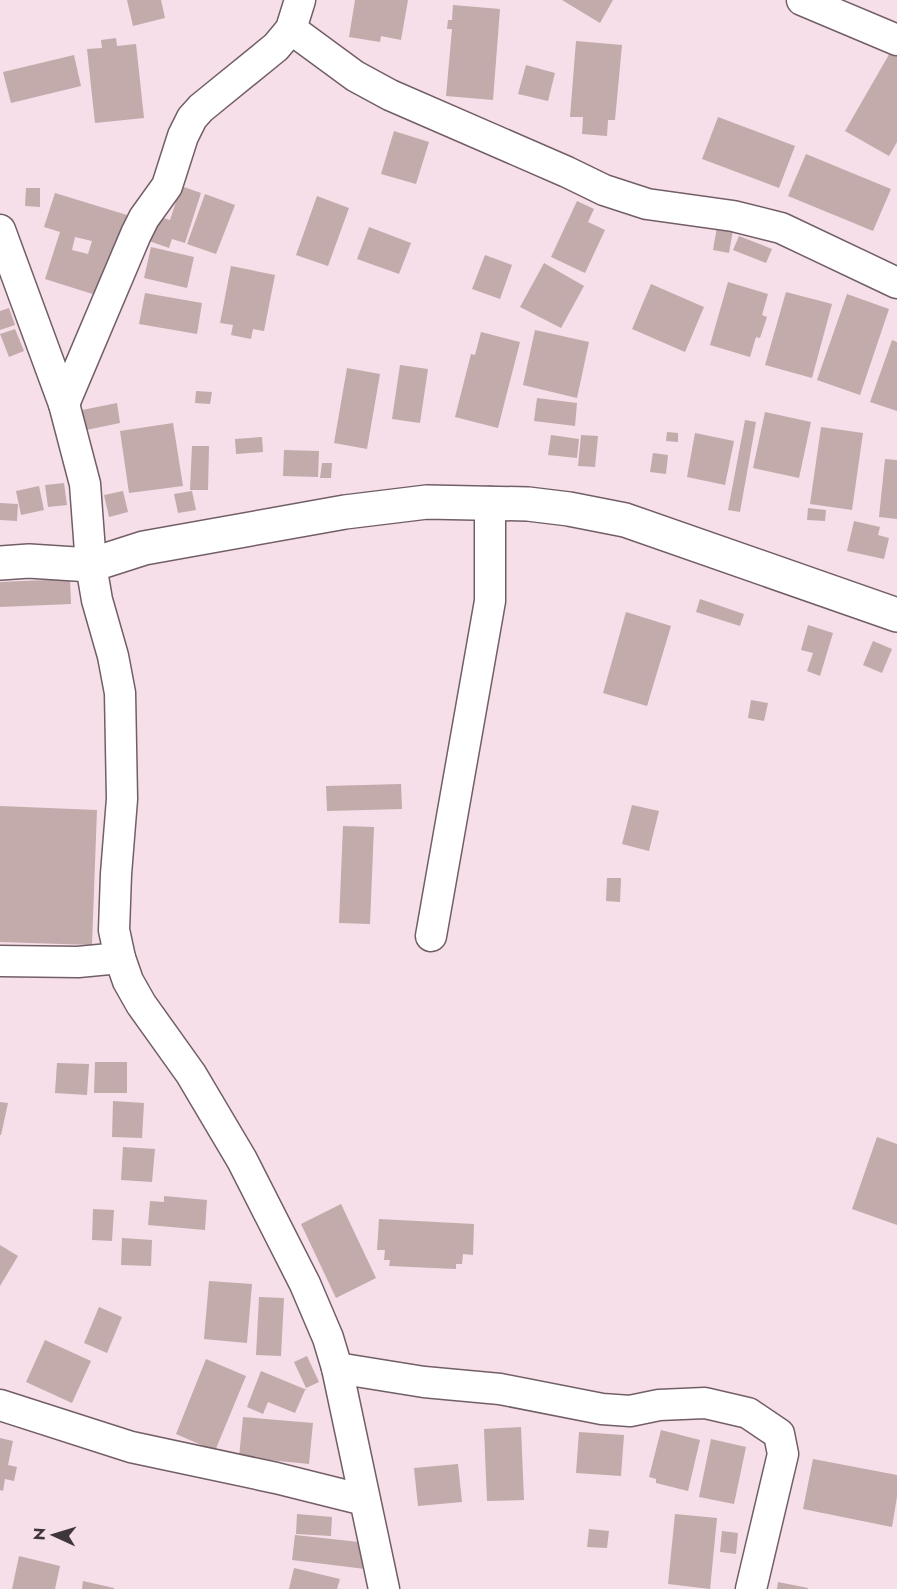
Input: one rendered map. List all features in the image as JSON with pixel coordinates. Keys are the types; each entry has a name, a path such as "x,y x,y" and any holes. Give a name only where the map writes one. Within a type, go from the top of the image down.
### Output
{"main road":[{"path":"0,563 29,561 91,565 144,548 345,512 427,502 490,502 569,509 625,520 897,615"}],"street":[{"path":"64,404 136,234 149,210 167,186 183,136 192,118 201,108 276,47 291,29 300,0"},
{"path":"802,0 897,40"},
{"path":"291,29 355,76 390,95 604,190 647,204 733,216 781,228 897,283"},
{"path":"0,230 64,404 85,484 91,565 97,600 113,656 120,693 122,799 114,930 120,958 128,981 141,1004 191,1074 242,1161 305,1284 328,1338 337,1368 384,1589"},
{"path":"431,936 490,602 490,502"},
{"path":"0,961 78,962 120,958"},
{"path":"337,1368 424,1382 500,1389 602,1409 630,1411 659,1405 705,1403 748,1413 779,1434 783,1454 751,1589"},
{"path":"0,1405 131,1447 276,1478 364,1500"}],"building":[{"path":"127,0 161,0 165,18 133,26"},
{"path":"355,0 408,0 401,40 381,36 380,42 349,37"},
{"path":"562,0 613,0 600,23"},
{"path":"453,5 500,9 493,100 446,96 452,29 447,29 448,20 452,20"},
{"path":"116,38 117,46 136,44 144,118 95,123 87,49 102,48 101,40"},
{"path":"576,41 622,45 615,120 608,120 607,136 582,134 583,117 570,117"},
{"path":"891,51 897,55 897,142 889,156 845,131"},
{"path":"74,55 81,86 11,103 3,72"},
{"path":"526,65 555,73 548,101 518,94"},
{"path":"718,117 795,146 779,188 702,159"},
{"path":"394,131 429,142 416,184 381,174"},
{"path":"806,154 891,189 873,231 788,196"},
{"path":"181,186 201,193 185,243 172,239 169,248 149,241 157,216 170,220"},
{"path":"26,188 40,188 40,207 25,206"},
{"path":"55,193 127,215 102,297 45,279 60,232 44,227","holes":["75,237 92,241 88,254 72,250"]},
{"path":"205,194 235,205 216,254 187,244"},
{"path":"317,196 349,208 328,266 296,255"},
{"path":"577,201 594,209 588,222 605,230 585,273 551,257"},
{"path":"369,227 411,243 399,274 357,259"},
{"path":"717,227 733,230 729,253 713,250"},
{"path":"739,236 772,249 766,263 733,250"},
{"path":"151,247 194,257 187,288 144,278"},
{"path":"485,255 512,265 500,299 472,289"},
{"path":"544,263 584,286 561,328 520,307"},
{"path":"231,266 275,275 264,331 253,329 251,339 231,335 233,325 220,323"},
{"path":"728,282 768,294 762,315 767,317 760,338 756,337 750,357 710,345"},
{"path":"651,284 704,307 685,352 632,329"},
{"path":"786,292 832,304 812,378 765,365"},
{"path":"145,293 202,303 197,334 139,324"},
{"path":"847,294 889,309 860,395 817,380"},
{"path":"9,308 15,325 0,330 0,311"},
{"path":"15,329 24,351 9,357 0,334"},
{"path":"535,330 589,342 577,398 523,385"},
{"path":"481,332 520,342 498,428 455,417 471,354 475,355"},
{"path":"892,340 897,342 897,411 870,402"},
{"path":"400,365 428,369 420,423 392,419"},
{"path":"347,368 380,374 367,449 334,443"},
{"path":"196,391 212,392 210,404 195,403"},
{"path":"537,398 577,403 575,426 534,421"},
{"path":"117,403 120,423 86,430 82,410"},
{"path":"765,412 811,422 799,478 753,468"},
{"path":"745,420 756,422 740,512 728,510"},
{"path":"173,423 183,486 129,493 120,431"},
{"path":"821,427 863,433 852,510 810,504"},
{"path":"667,432 678,433 678,442 666,441"},
{"path":"695,433 734,441 725,485 687,477"},
{"path":"551,435 579,439 577,458 548,455"},
{"path":"581,435 598,436 595,467 578,466"},
{"path":"262,437 263,452 236,454 235,439"},
{"path":"192,446 209,446 208,490 190,490"},
{"path":"284,450 319,451 318,477 283,476"},
{"path":"653,453 668,455 666,474 650,472"},
{"path":"885,459 897,460 897,519 879,517"},
{"path":"322,463 332,463 331,478 320,478"},
{"path":"64,483 67,505 48,507 45,485"},
{"path":"39,486 44,510 21,515 16,491"},
{"path":"123,491 128,512 109,517 104,495"},
{"path":"192,491 196,510 178,513 174,494"},
{"path":"0,503 18,504 17,521 0,520"},
{"path":"808,508 826,510 825,521 807,520"},
{"path":"854,521 880,527 878,535 889,538 884,559 847,551"},
{"path":"70,579 71,604 0,607 0,582"},
{"path":"700,599 744,614 740,626 696,612"},
{"path":"626,612 671,626 647,706 603,693"},
{"path":"808,625 833,633 820,676 807,671 813,653 801,650"},
{"path":"873,641 892,649 882,673 863,665"},
{"path":"751,700 768,703 764,721 748,718"},
{"path":"401,784 402,809 327,811 326,786"},
{"path":"632,805 659,811 649,851 622,844"},
{"path":"0,806 97,810 92,945 0,942"},
{"path":"343,826 374,827 370,924 339,923"},
{"path":"607,878 621,878 620,902 606,901"},
{"path":"95,1062 127,1062 127,1093 94,1093"},
{"path":"57,1063 89,1064 87,1095 55,1093"},
{"path":"113,1101 144,1103 142,1138 112,1137"},
{"path":"0,1102 8,1103 1,1135 0,1135"},
{"path":"877,1137 897,1144 897,1225 852,1209"},
{"path":"123,1147 155,1149 152,1182 121,1180"},
{"path":"164,1196 207,1200 205,1230 148,1225 150,1201 164,1202"},
{"path":"341,1204 376,1278 336,1298 301,1224"},
{"path":"93,1209 114,1210 112,1241 92,1240"},
{"path":"379,1219 474,1224 473,1255 463,1254 462,1264 456,1264 456,1269 389,1266 390,1260 384,1260 385,1250 377,1250"},
{"path":"122,1238 152,1240 151,1266 121,1265"},
{"path":"0,1245 18,1256 0,1286"},
{"path":"209,1281 252,1284 247,1343 204,1339"},
{"path":"259,1297 284,1298 281,1356 256,1355"},
{"path":"99,1307 122,1317 107,1353 84,1343"},
{"path":"45,1340 91,1361 72,1403 26,1382"},
{"path":"307,1356 319,1382 306,1388 294,1362"},
{"path":"206,1359 246,1376 215,1451 176,1434"},
{"path":"261,1371 307,1390 295,1413 268,1402 263,1414 247,1407"},
{"path":"243,1417 313,1423 309,1464 239,1457"},
{"path":"521,1427 524,1500 487,1501 484,1429"},
{"path":"661,1430 700,1440 688,1491 656,1483 656,1479 649,1477"},
{"path":"579,1432 624,1435 621,1476 576,1473"},
{"path":"0,1438 13,1441 8,1465 17,1467 14,1481 5,1479 3,1491 0,1490"},
{"path":"711,1439 746,1447 734,1504 699,1497"},
{"path":"813,1459 897,1475 897,1497 892,1527 803,1509"},
{"path":"458,1464 462,1502 418,1506 414,1468"},
{"path":"297,1514 332,1517 331,1536 296,1534"},
{"path":"675,1514 717,1518 710,1589 668,1584"},
{"path":"589,1529 609,1531 607,1548 587,1547"},
{"path":"722,1531 738,1533 736,1554 720,1552"},
{"path":"295,1535 368,1543 365,1569 292,1560"},
{"path":"19,1556 60,1566 55,1589 12,1589"},
{"path":"294,1568 340,1579 337,1589 289,1589"},
{"path":"83,1581 114,1588 114,1589 82,1589"},
{"path":"778,1582 808,1588 808,1589 777,1589"}]}
